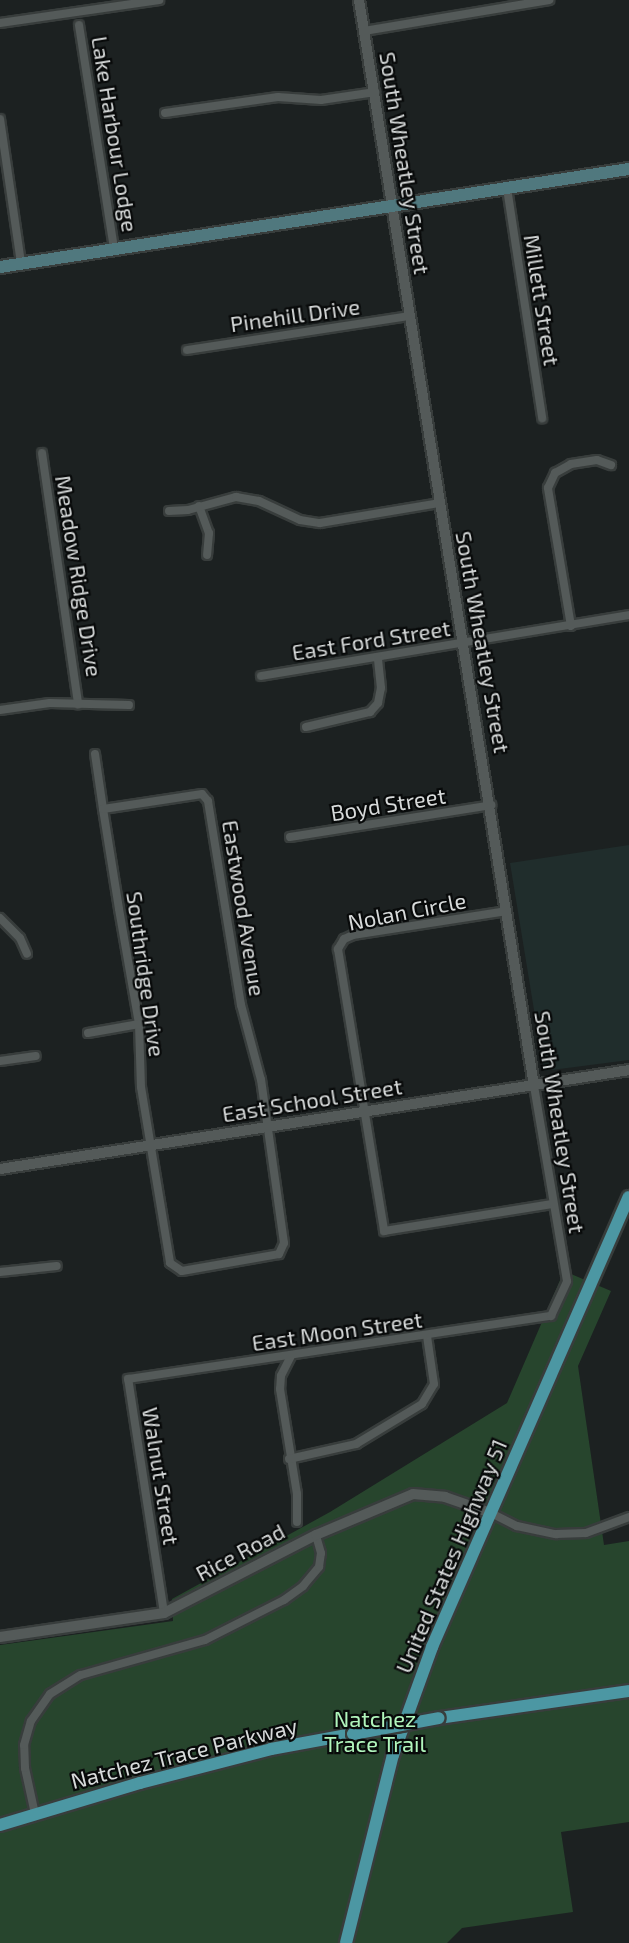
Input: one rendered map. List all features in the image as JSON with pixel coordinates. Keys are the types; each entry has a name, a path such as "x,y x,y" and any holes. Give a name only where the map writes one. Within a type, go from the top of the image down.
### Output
{"main road":[{"path":"0,267 629,169"},
{"name":"United States Highway 51","path":"346,1943 393,1755 432,1647 629,1197"},
{"name":"Natchez Trace Parkway","path":"0,1825 271,1749 439,1718 629,1691"}],"street":[{"path":"0,23 159,0"},
{"name":"South Wheatley Street","path":"359,0 491,805 553,1204 565,1291 551,1316"},
{"path":"364,31 549,0"},
{"name":"Lake Harbour Lodge","path":"79,25 114,249"},
{"path":"165,113 278,97 321,100 375,92"},
{"path":"0,119 21,264"},
{"name":"Millett Street","path":"507,188 542,418"},
{"name":"Pinehill Drive","path":"187,350 409,316"},
{"name":"Meadow Ridge Drive","path":"42,453 78,704"},
{"path":"571,626 548,488 555,473 571,464 597,460 611,465"},
{"path":"169,511 236,497 259,501 300,520 320,523 440,503"},
{"path":"200,506 208,533 207,555"},
{"name":"East Ford Street","path":"261,676 629,615"},
{"path":"306,727 370,712 378,703 381,688 378,657"},
{"path":"0,710 50,703 129,705"},
{"path":"94,754 103,808"},
{"name":"Eastwood Avenue","path":"103,808 206,796 241,1005 261,1080 267,1127"},
{"name":"Boyd Street","path":"291,837 491,805"},
{"name":"Southridge Drive","path":"103,808 138,1024 141,1087 170,1263 182,1271 282,1252 284,1243 267,1127"},
{"name":"Nolan Circle","path":"507,911 344,939 338,949 384,1231 553,1204"},
{"path":"0,918 20,938 27,954"},
{"path":"88,1033 138,1024"},
{"path":"0,1061 36,1056"},
{"name":"East School Street","path":"0,1169 629,1070"},
{"path":"0,1272 57,1266"},
{"name":"East Moon Street","path":"128,1379 551,1316"},
{"path":"289,1459 356,1444 422,1404 434,1384 426,1336"},
{"path":"291,1356 281,1376 280,1389 297,1522"},
{"name":"Walnut Street","path":"128,1379 164,1614"},
{"name":"Rice Road","path":"0,1637 164,1614 316,1534 413,1494 445,1497 491,1514"},
{"path":"491,1514 517,1526 556,1534 586,1533 629,1517"},
{"path":"35,1814 25,1768 24,1745 31,1721 50,1694 81,1675 205,1640 284,1600 303,1586 319,1567 321,1553 316,1534"}],"shaded area":[{"path":"629,845 629,1060 544,1071 510,863"}],"green space":[{"name":"Natchez Trace Trail","path":"564,1271 611,1291 578,1366 604,1545 629,1541 629,1822 561,1832 573,1912 462,1928 447,1943 0,1943 0,1645 173,1621 172,1599 330,1512 507,1403"}]}
